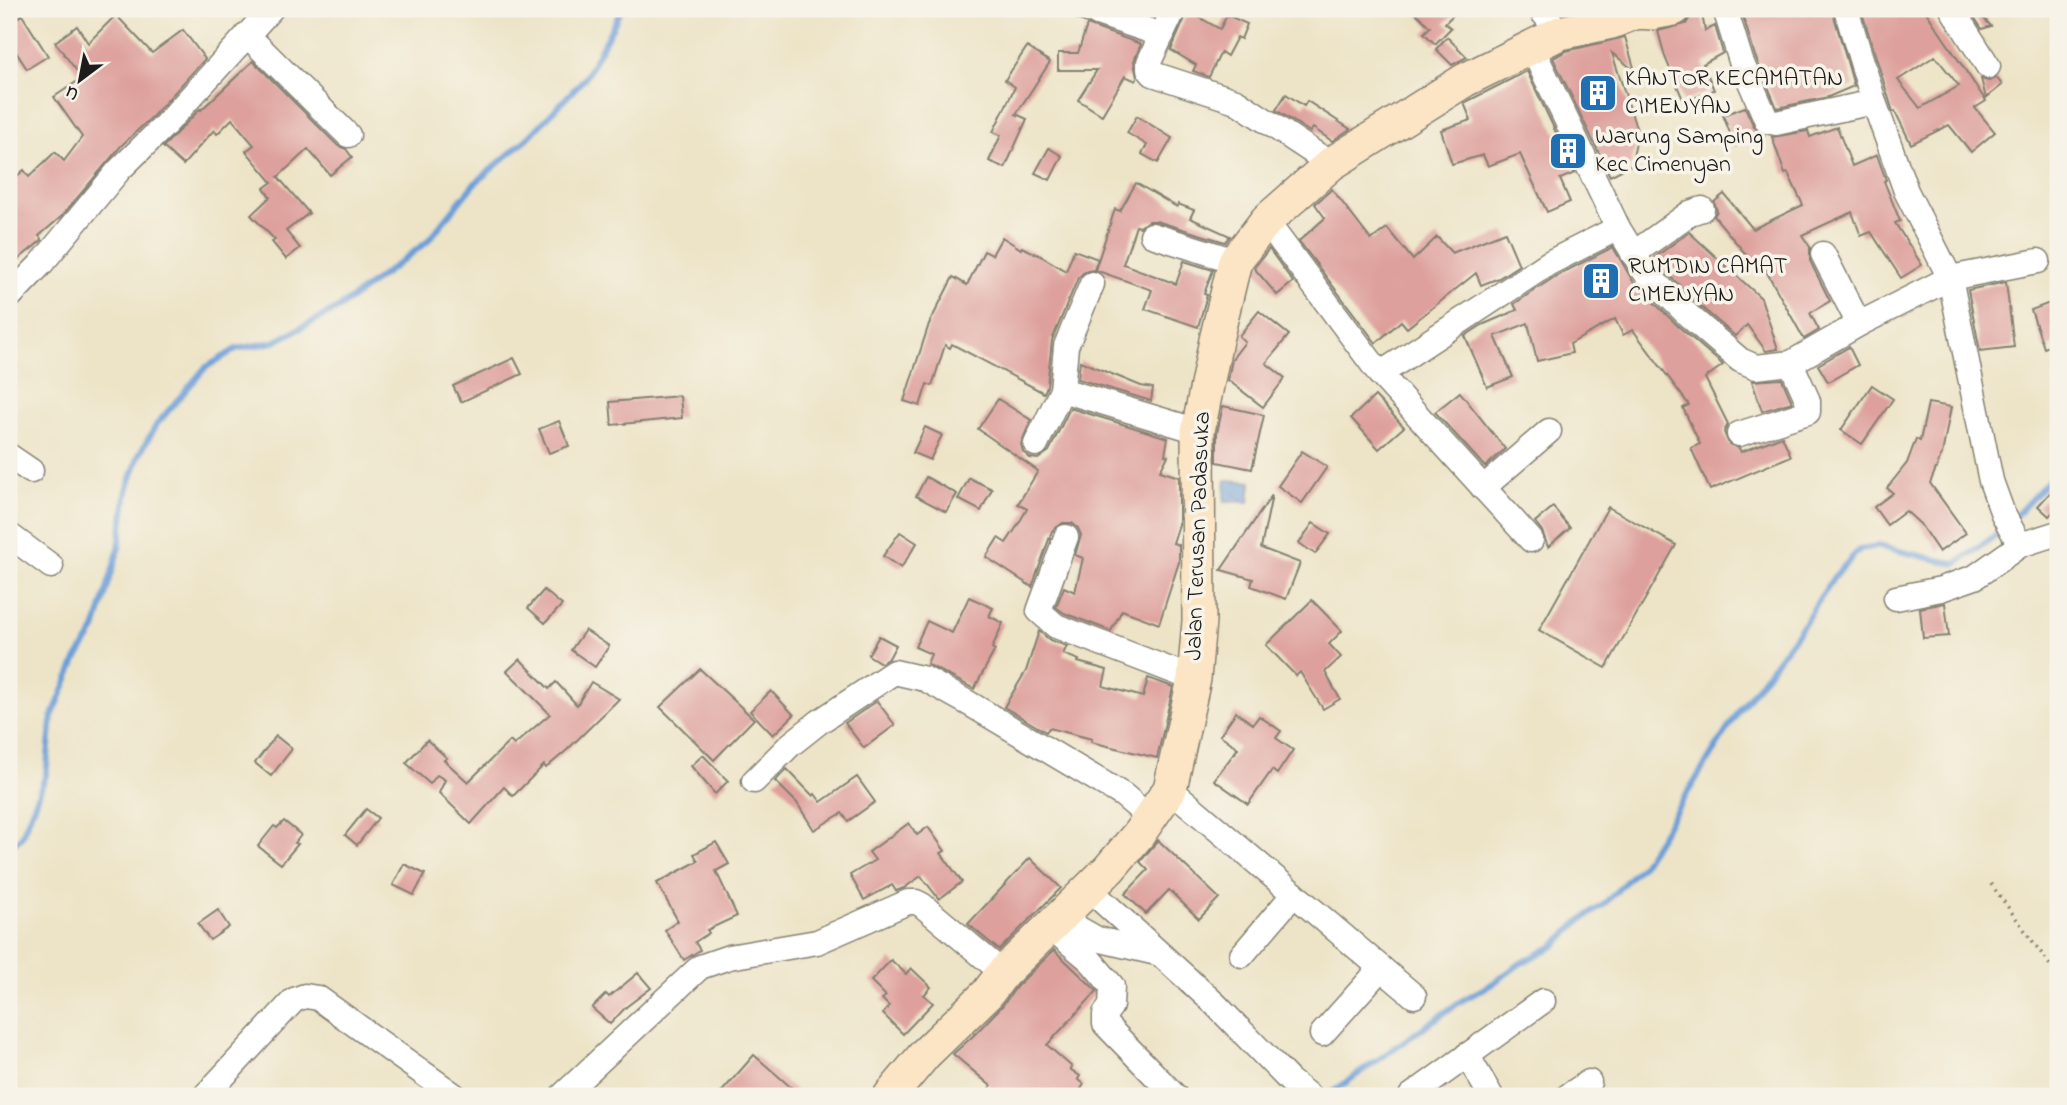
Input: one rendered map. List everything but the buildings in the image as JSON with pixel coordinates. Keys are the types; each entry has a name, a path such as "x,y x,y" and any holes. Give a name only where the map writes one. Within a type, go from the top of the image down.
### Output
{"street":[{"path":"9,297 41,264 119,170 164,126 271,9"},
{"path":"1085,9 1162,35"},
{"path":"1174,9 1149,62 1149,69 1153,74 1236,101 1331,164"},
{"name":"Jalan Terusan Padasuka","path":"890,1096 925,1054 1089,889 1138,835 1170,789 1194,679 1199,621 1198,430 1235,261 1266,221 1331,164 1544,30 1611,22 1635,10 1652,13 1674,9"},
{"path":"1725,9 1741,61 1767,121 1776,123 1874,102"},
{"path":"1846,9 1874,102 1906,191 1950,278 1992,481 2003,514 2020,544"},
{"path":"1952,9 1988,66"},
{"path":"1544,30 1618,228 1633,254 1644,272 1740,360 1756,367 1791,363 1859,324 1950,278 2038,261"},
{"path":"247,35 348,135"},
{"path":"1633,254 1690,214 1702,209"},
{"path":"1266,221 1380,374 1531,540"},
{"path":"1380,374 1549,262 1618,228"},
{"path":"1152,235 1235,261"},
{"path":"1823,254 1859,324"},
{"path":"1036,444 1062,390 1066,346 1092,284"},
{"path":"1739,434 1808,412 1808,401 1791,363"},
{"path":"1062,390 1198,430"},
{"path":"1483,488 1549,430"},
{"path":"9,456 31,471"},
{"path":"1896,598 1941,589 1975,577 2020,544 2058,533"},
{"path":"9,535 51,566"},
{"path":"1066,537 1039,611 1056,626 1194,679"},
{"path":"754,781 818,722 894,672 925,679 970,704 1124,795 1149,817"},
{"path":"1170,789 1414,996"},
{"path":"1089,889 1162,954 1292,1091"},
{"path":"1242,955 1294,894"},
{"path":"562,1096 700,967 729,957 817,942 908,902 922,905 1003,973"},
{"path":"1055,922 1097,939 1162,954"},
{"path":"1055,922 1112,986 1111,1006 1105,1014 1105,1024 1175,1096"},
{"path":"1322,1034 1381,968"},
{"path":"205,1096 294,1000 305,996 318,998 455,1096"},
{"path":"1411,1096 1543,1001"},
{"path":"1467,1055 1492,1096"},
{"path":"1568,1096 1589,1082"}],"path":[{"path":"1991,884 2058,976"}],"water":[{"path":"1226,480 1251,482 1249,502 1224,501"}],"waterway":[{"path":"9,848 21,838 46,775 52,717 76,660 95,630 119,548 127,490 139,455 157,424 205,368 236,349 274,342 339,308 427,242 473,185 529,137 585,78 622,9"},
{"path":"2012,520 2058,470"},
{"path":"1327,1096 1461,1001 1492,984 1521,963 1554,946 1580,921 1603,905 1642,865 1739,711 1799,631 1834,577 1860,549 1878,546 1956,564 2004,529"}],"place":[{"name":"KANTOR KECAMATAN CIMENYAN","path":"1598,93"},
{"name":"Warung Samping Kec Cimenyan","path":"1568,151"},
{"name":"RUMDIN CAMAT CIMENYAN","path":"1601,281"}]}
